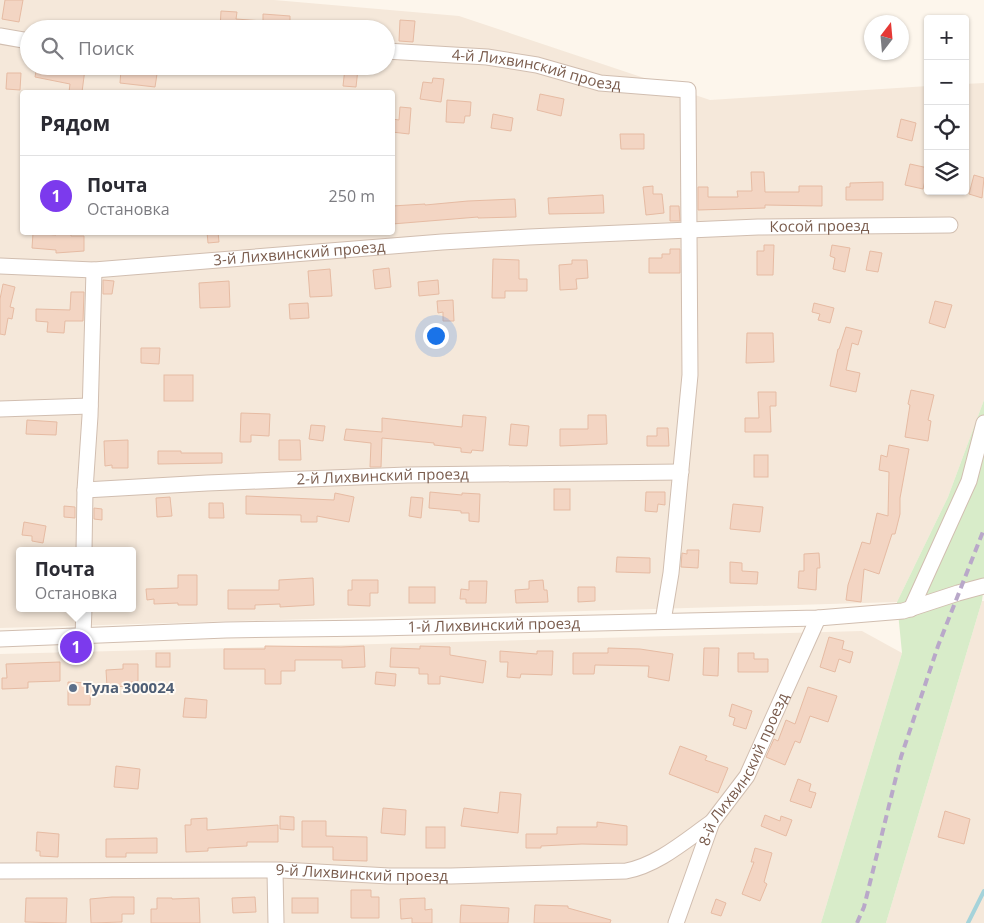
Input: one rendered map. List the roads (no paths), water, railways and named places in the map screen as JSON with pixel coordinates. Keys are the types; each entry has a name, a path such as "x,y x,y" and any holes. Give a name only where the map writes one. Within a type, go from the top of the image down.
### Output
{"street":[{"path":"0,36 20,39"},
{"name":"4-й Лихвинский проезд","path":"395,52 487,57 537,65 600,83 688,90 689,231"},
{"name":"Косой проезд","path":"689,231 758,227 950,225"},
{"path":"664,621 671,573 690,375 689,231"},
{"name":"3-й Лихвинский проезд","path":"0,266 94,270 442,242 689,231"},
{"path":"84,547 94,270"},
{"path":"0,409 90,406"},
{"path":"911,610 968,481 984,423"},
{"name":"2-й Лихвинский проезд","path":"85,490 407,475 681,472"},
{"name":"1-й Лихвинский проезд","path":"0,639 226,630 818,618 911,610 984,586"},
{"path":"83,636 84,612"},
{"name":"8-й Лихвинский проезд","path":"676,923 712,822 747,776 818,618"},
{"name":"9-й Лихвинский проезд","path":"0,871 275,871 388,876 451,876 626,871 640,868 652,862 712,822"},
{"path":"275,871 276,923"}],"waterway":[{"path":"968,923 984,891"}],"railway":[{"path":"857,923 864,907 901,757 938,646 984,529"}],"place":[{"name":"Почта","path":"76,647"},
{"name":"Тула 300024","path":"73,688"}]}
